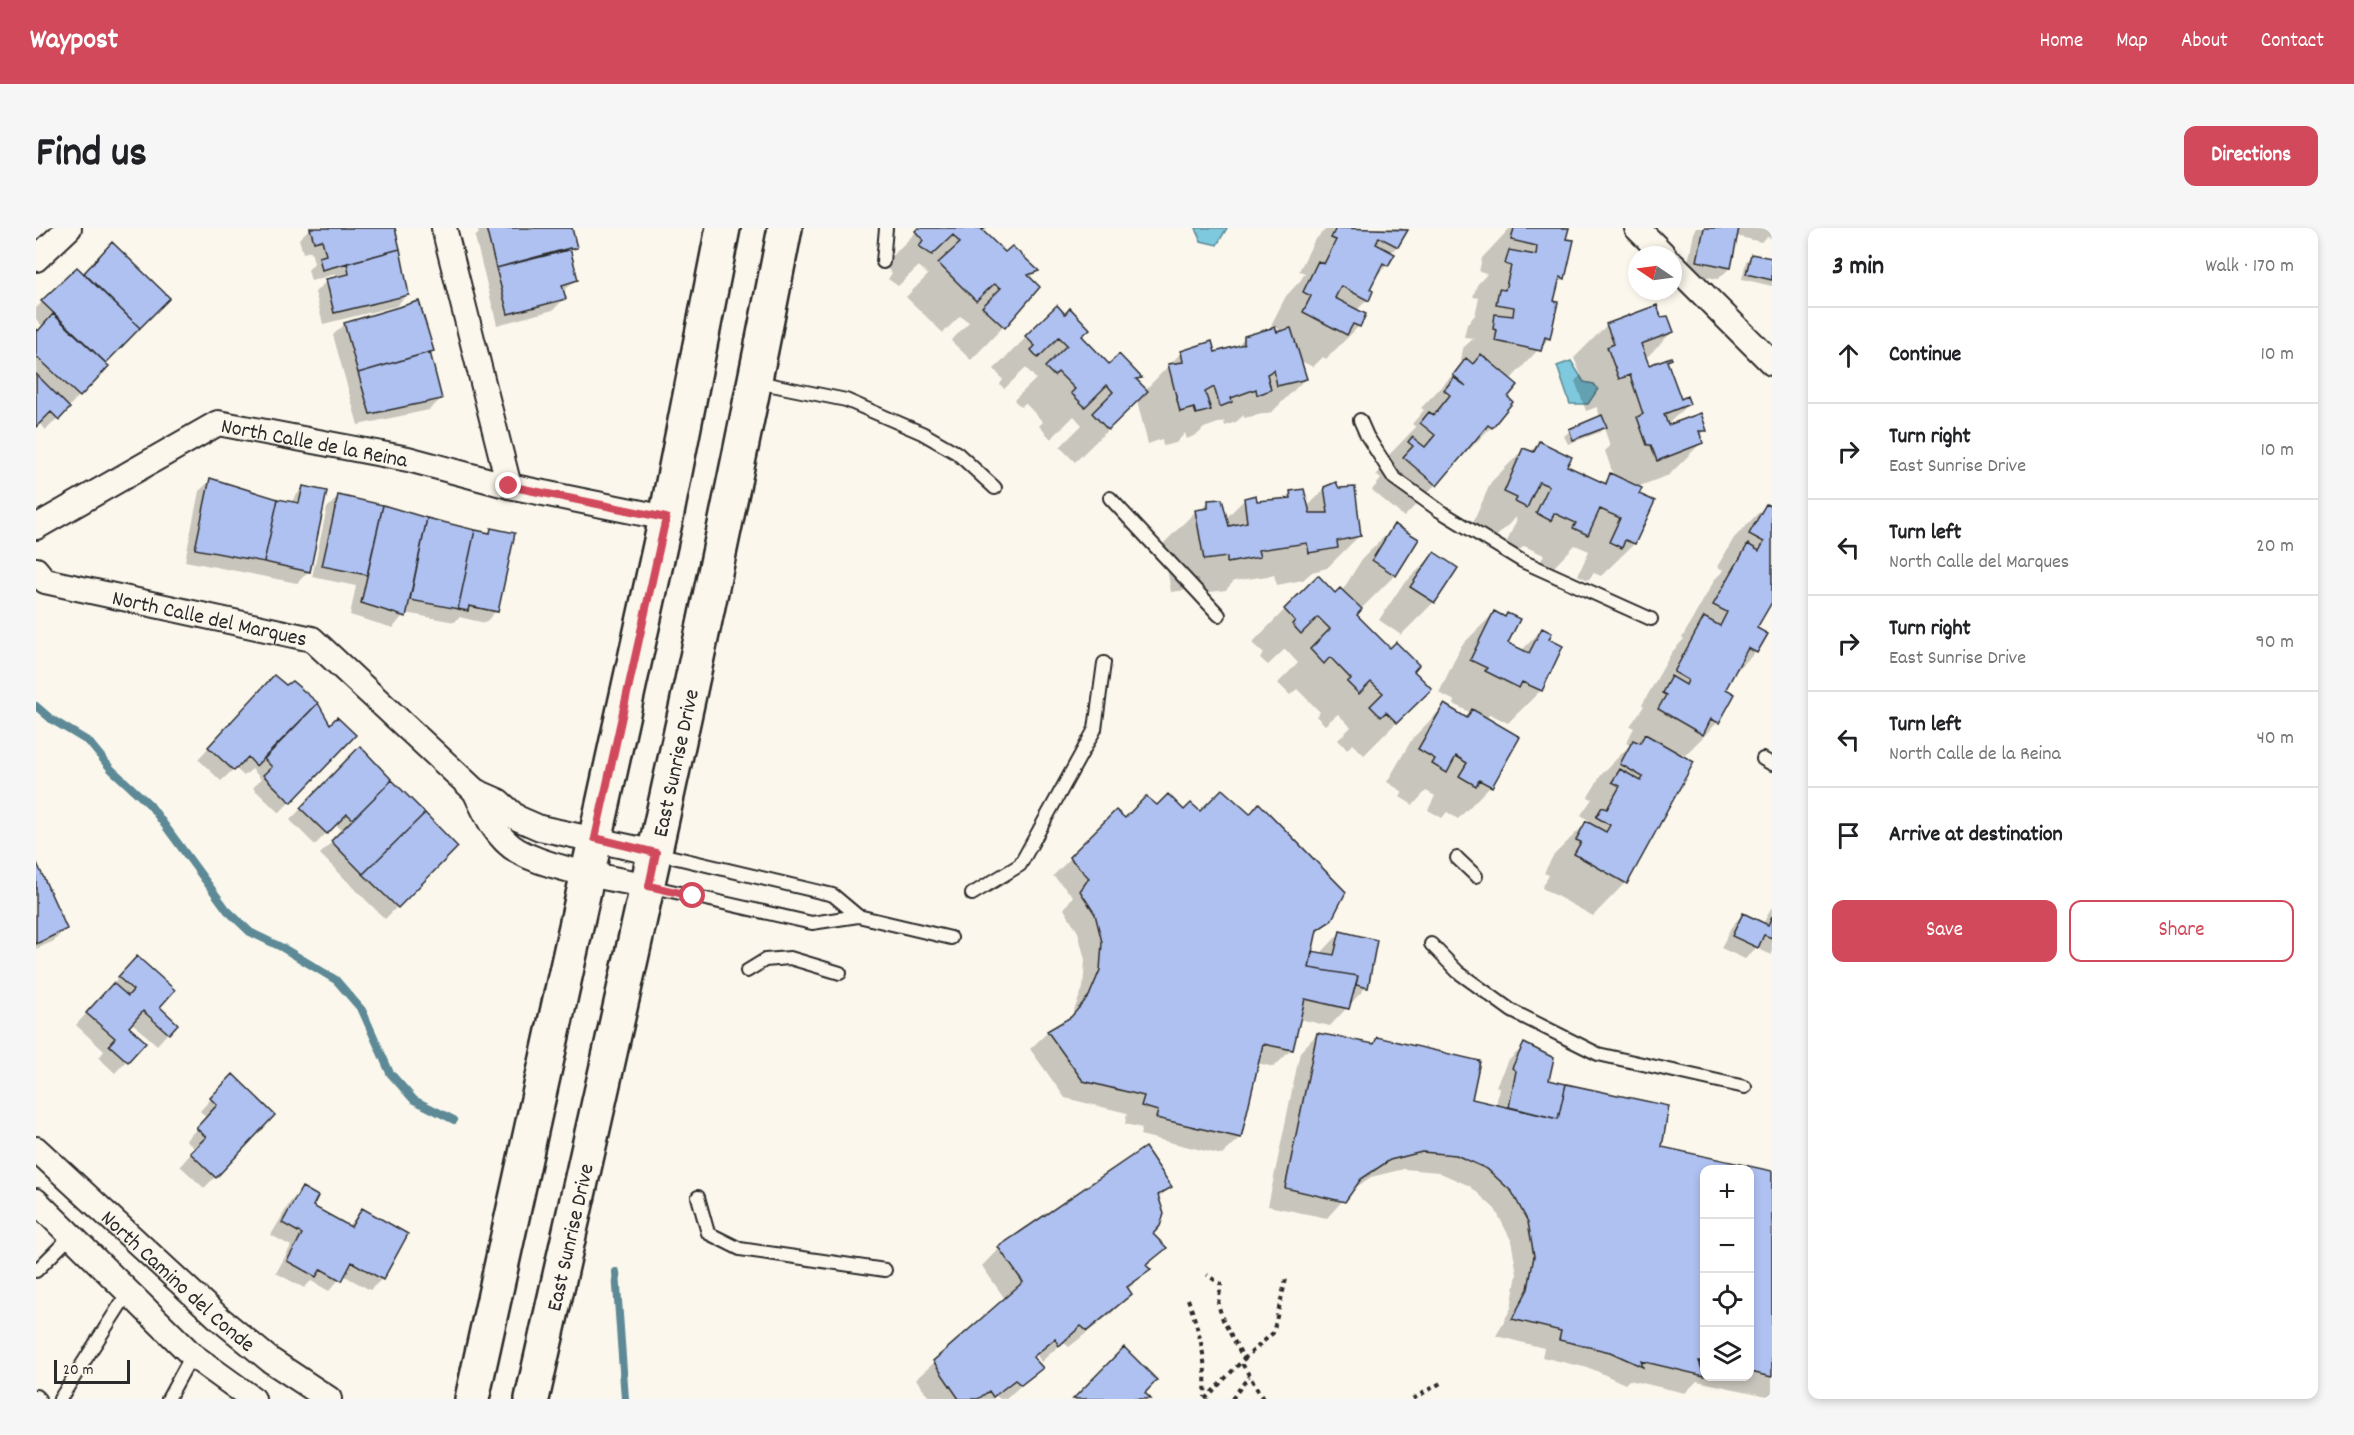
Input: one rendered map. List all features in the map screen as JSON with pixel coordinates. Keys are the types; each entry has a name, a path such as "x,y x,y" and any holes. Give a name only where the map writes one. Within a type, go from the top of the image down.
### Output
{"main road":[{"path":"472,1399 666,518 723,228"},
{"name":"East Sunrise Drive","path":"532,1399 649,886 785,228"}],"street":[{"path":"36,259 69,228"},
{"path":"444,228 509,486"},
{"path":"1637,228 1655,246"},
{"path":"1682,273 1772,363"},
{"name":"North Calle de la Reina","path":"36,527 218,423 408,459 509,486 666,518"},
{"name":"North Calle del Marques","path":"36,570 45,581 312,639 475,791 498,801 518,818 540,828 595,838 656,853"},
{"name":"North Calle del Marques","path":"475,791 492,826 517,850 552,864 649,886"},
{"name":"North Camino del Conde","path":"36,1149 220,1319 270,1360 329,1399"},
{"name":"North Camino del Conde","path":"36,1201 72,1234 192,1355 253,1399"}],"lane":[{"path":"883,262 882,252 886,228"},
{"path":"755,382 846,400 922,433 957,453 995,488"},
{"path":"1360,420 1367,436 1394,478 1440,512 1522,561 1651,619"},
{"path":"1110,498 1219,615"},
{"path":"972,894 1020,866 1095,729 1104,663"},
{"path":"656,853 833,895 858,916"},
{"path":"1457,858 1476,876"},
{"path":"649,886 812,923 858,916 951,938"},
{"path":"1431,944 1458,972 1512,1011 1598,1054 1745,1087"},
{"path":"747,971 765,960 790,958 840,973"},
{"path":"698,1197 708,1233 740,1249 885,1270"},
{"path":"36,1271 72,1234"},
{"path":"60,1399 129,1292"},
{"path":"168,1399 192,1355"},
{"path":"36,1396 39,1399"}],"path":[{"path":"1207,1275 1221,1284 1218,1304 1220,1312 1244,1359 1243,1365 1263,1399"},
{"path":"1205,1398 1273,1334 1286,1279"},
{"path":"1188,1299 1199,1331 1206,1369 1205,1398"},
{"path":"1232,1399 1249,1376"},
{"path":"1413,1399 1444,1381"}],"water":[{"path":"1196,228 1227,228 1217,245 1201,241"},
{"path":"1571,361 1584,382 1594,384 1598,389 1588,404 1570,404 1557,366"}],"building":[{"path":"310,228 395,228 400,249 322,270 319,257 326,255 322,240 314,242"},
{"path":"486,228 572,228 577,248 496,268"},
{"path":"918,228 986,228 982,230 1005,252 1012,246 1039,271 1028,275 1040,287 1005,328 982,307 1001,288 994,284 976,301 938,263 960,243 953,235 932,255 919,246 923,240 915,231"},
{"path":"1336,228 1408,230 1398,247 1379,237 1376,244 1395,254 1388,266 1383,263 1370,289 1373,291 1369,301 1341,286 1335,298 1366,314 1360,327 1353,324 1347,335 1303,312 1311,296 1303,292 1318,261 1324,264 1336,240 1331,238"},
{"path":"1514,228 1569,228 1566,239 1574,240 1565,279 1560,277 1554,301 1558,302 1550,339 1545,337 1541,351 1495,341 1497,330 1493,329 1495,314 1513,316 1514,307 1496,304 1499,289 1505,290 1511,266 1505,264 1509,250 1536,255 1537,246 1511,240"},
{"path":"1704,228 1739,228 1731,268 1697,261"},
{"path":"112,242 170,298 140,328 84,273"},
{"path":"570,248 578,280 562,285 566,299 508,314 496,268"},
{"path":"400,249 409,295 334,313 326,279 349,274 347,263"},
{"path":"1751,254 1772,258 1772,280 1746,274"},
{"path":"77,267 140,328 106,363 41,301"},
{"path":"419,301 434,351 358,373 344,323"},
{"path":"1057,305 1065,314 1070,308 1090,329 1082,336 1109,364 1119,354 1142,378 1136,379 1148,391 1108,430 1092,413 1113,392 1107,385 1085,407 1071,393 1075,389 1058,372 1054,376 1045,367 1067,345 1059,337 1038,358 1031,350 1035,346 1025,336"},
{"path":"1657,305 1661,317 1668,316 1674,332 1641,344 1649,365 1671,357 1672,359 1667,361 1681,399 1687,396 1690,404 1664,414 1668,425 1701,413 1707,431 1699,431 1703,443 1657,461 1651,445 1647,445 1637,417 1643,414 1630,375 1619,379 1607,347 1614,344 1606,324"},
{"path":"53,314 109,366 80,397 36,356 36,329 38,331"},
{"path":"1275,327 1277,332 1291,328 1307,379 1277,386 1274,370 1267,374 1271,390 1257,395 1256,389 1231,398 1232,402 1220,407 1214,387 1205,392 1211,410 1196,414 1194,408 1180,412 1168,364 1183,362 1181,351 1212,341 1215,352 1244,344 1244,336"},
{"path":"430,352 442,399 370,414 358,373"},
{"path":"1481,354 1518,385 1508,397 1513,402 1492,428 1488,425 1437,486 1403,457 1413,446 1408,442 1412,437 1425,447 1435,435 1420,423 1429,412 1434,415 1450,395 1444,390 1454,378 1466,386 1453,375 1466,358 1473,364"},
{"path":"36,374 70,408 59,420 51,412 36,427"},
{"path":"1602,415 1607,427 1573,440 1569,429"},
{"path":"1539,441 1572,457 1567,466 1606,484 1610,473 1642,488 1639,494 1655,501 1635,544 1625,540 1622,548 1609,542 1620,518 1600,509 1588,535 1573,528 1576,523 1554,513 1551,521 1536,513 1549,486 1539,482 1527,508 1515,502 1517,498 1504,492 1523,448 1534,452"},
{"path":"210,478 278,499 264,562 195,549"},
{"path":"1336,482 1339,488 1355,487 1361,536 1337,541 1338,548 1309,553 1307,543 1258,550 1260,557 1227,563 1227,557 1204,560 1195,510 1208,508 1208,500 1222,499 1229,526 1247,522 1244,498 1256,495 1257,501 1291,498 1290,491 1304,489 1310,513 1328,513 1324,487"},
{"path":"303,486 327,491 310,572 264,562 278,499 299,503"},
{"path":"338,495 383,505 367,575 322,566"},
{"path":"1766,504 1772,507 1772,602 1757,628 1768,634 1757,653 1748,648 1726,689 1735,694 1719,723 1711,719 1703,735 1658,709 1666,695 1662,693 1671,676 1686,685 1688,680 1674,672 1704,617 1720,626 1727,612 1713,605 1748,544 1759,551 1764,542 1749,534"},
{"path":"383,505 427,518 406,617 361,603"},
{"path":"427,518 475,530 458,609 410,600"},
{"path":"1394,524 1419,539 1396,576 1372,560"},
{"path":"491,528 515,533 498,612 469,606 468,611 458,609 475,530 490,533"},
{"path":"1434,552 1458,568 1435,603 1410,587"},
{"path":"1318,575 1335,593 1340,588 1362,609 1357,615 1390,648 1396,642 1419,665 1414,671 1432,689 1397,723 1386,712 1381,717 1370,706 1383,693 1371,682 1359,694 1347,682 1351,679 1330,657 1324,664 1310,649 1330,629 1318,617 1301,634 1292,624 1295,621 1284,609"},
{"path":"1494,611 1505,617 1507,613 1520,619 1508,643 1529,653 1542,628 1552,633 1549,639 1563,646 1542,691 1522,682 1519,688 1485,671 1487,668 1470,660"},
{"path":"274,675 286,685 292,681 318,703 256,766 248,757 234,771 208,747"},
{"path":"318,703 330,724 337,717 356,735 291,803 263,775 272,767 264,759"},
{"path":"1444,704 1467,718 1472,709 1520,737 1492,787 1479,780 1476,786 1459,776 1467,763 1456,756 1447,773 1432,764 1435,759 1418,749"},
{"path":"1645,734 1694,762 1627,884 1574,854 1581,842 1576,840 1586,821 1606,832 1610,825 1596,817 1602,807 1607,809 1620,786 1612,782 1620,769 1641,781 1643,777 1620,764 1633,740 1640,743"},
{"path":"360,746 392,780 353,819 347,814 327,834 300,808"},
{"path":"392,780 425,813 363,874 331,841"},
{"path":"1222,789 1250,814 1259,803 1346,892 1331,921 1317,930 1309,968 1358,976 1349,1009 1305,999 1293,1050 1263,1044 1241,1138 1156,1118 1158,1111 1141,1106 1144,1096 1083,1081 1047,1031 1071,1017 1089,996 1100,970 1102,942 1095,914 1080,891 1089,878 1069,857 1116,810 1125,818 1146,796 1157,805 1168,794 1184,810 1191,803 1200,811"},
{"path":"425,813 458,847 398,908 363,874"},
{"path":"36,861 67,929 36,944"},
{"path":"1743,913 1768,925 1772,916 1772,938 1764,935 1758,948 1732,936"},
{"path":"1340,931 1377,940 1368,988 1356,985 1358,976 1309,968 1312,951 1334,955"},
{"path":"137,956 175,990 160,1007 178,1024 169,1034 143,1011 129,1027 146,1042 128,1062 109,1045 115,1038 86,1013 113,983 128,996 133,990 118,977"},
{"path":"1317,1033 1374,1044 1377,1037 1480,1061 1472,1099 1558,1119 1566,1084 1669,1106 1662,1147 1744,1165 1700,1165 1700,1375 1641,1361 1643,1367 1610,1352 1559,1340 1561,1331 1512,1319 1528,1289 1534,1256 1528,1222 1512,1192 1487,1169 1456,1155 1422,1152 1390,1160 1361,1179 1345,1202 1285,1188"},
{"path":"1524,1043 1554,1058 1549,1080 1566,1084 1558,1119 1509,1107 1516,1071 1512,1068"},
{"path":"233,1074 275,1115 216,1178 190,1153 206,1137 196,1128 217,1105 210,1098"},
{"path":"1145,1147 1172,1187 1158,1195 1164,1214 1160,1226 1153,1234 1167,1248 1146,1265 1151,1270 1127,1287 1132,1294 1087,1331 1081,1326 1059,1346 1055,1339 1033,1357 1043,1368 1021,1385 1015,1380 993,1397 989,1391 978,1399 959,1399 933,1361 1023,1282 998,1247"},
{"path":"1754,1167 1772,1171 1772,1377 1754,1373"},
{"path":"302,1187 318,1196 313,1206 351,1227 362,1208 408,1234 383,1280 352,1262 342,1281 321,1269 316,1277 287,1261 302,1234 282,1223"},
{"path":"1124,1347 1157,1380 1145,1393 1151,1399 1073,1399"}],"waterway":[{"path":"36,706 51,719 89,742 111,769 150,805 227,910 250,932 283,948 336,980 362,1010 390,1073 414,1100 454,1120"},
{"path":"616,1272 625,1399"}],"route":[{"path":"509,486 666,518 595,838 656,853 649,886 693,896"}]}
